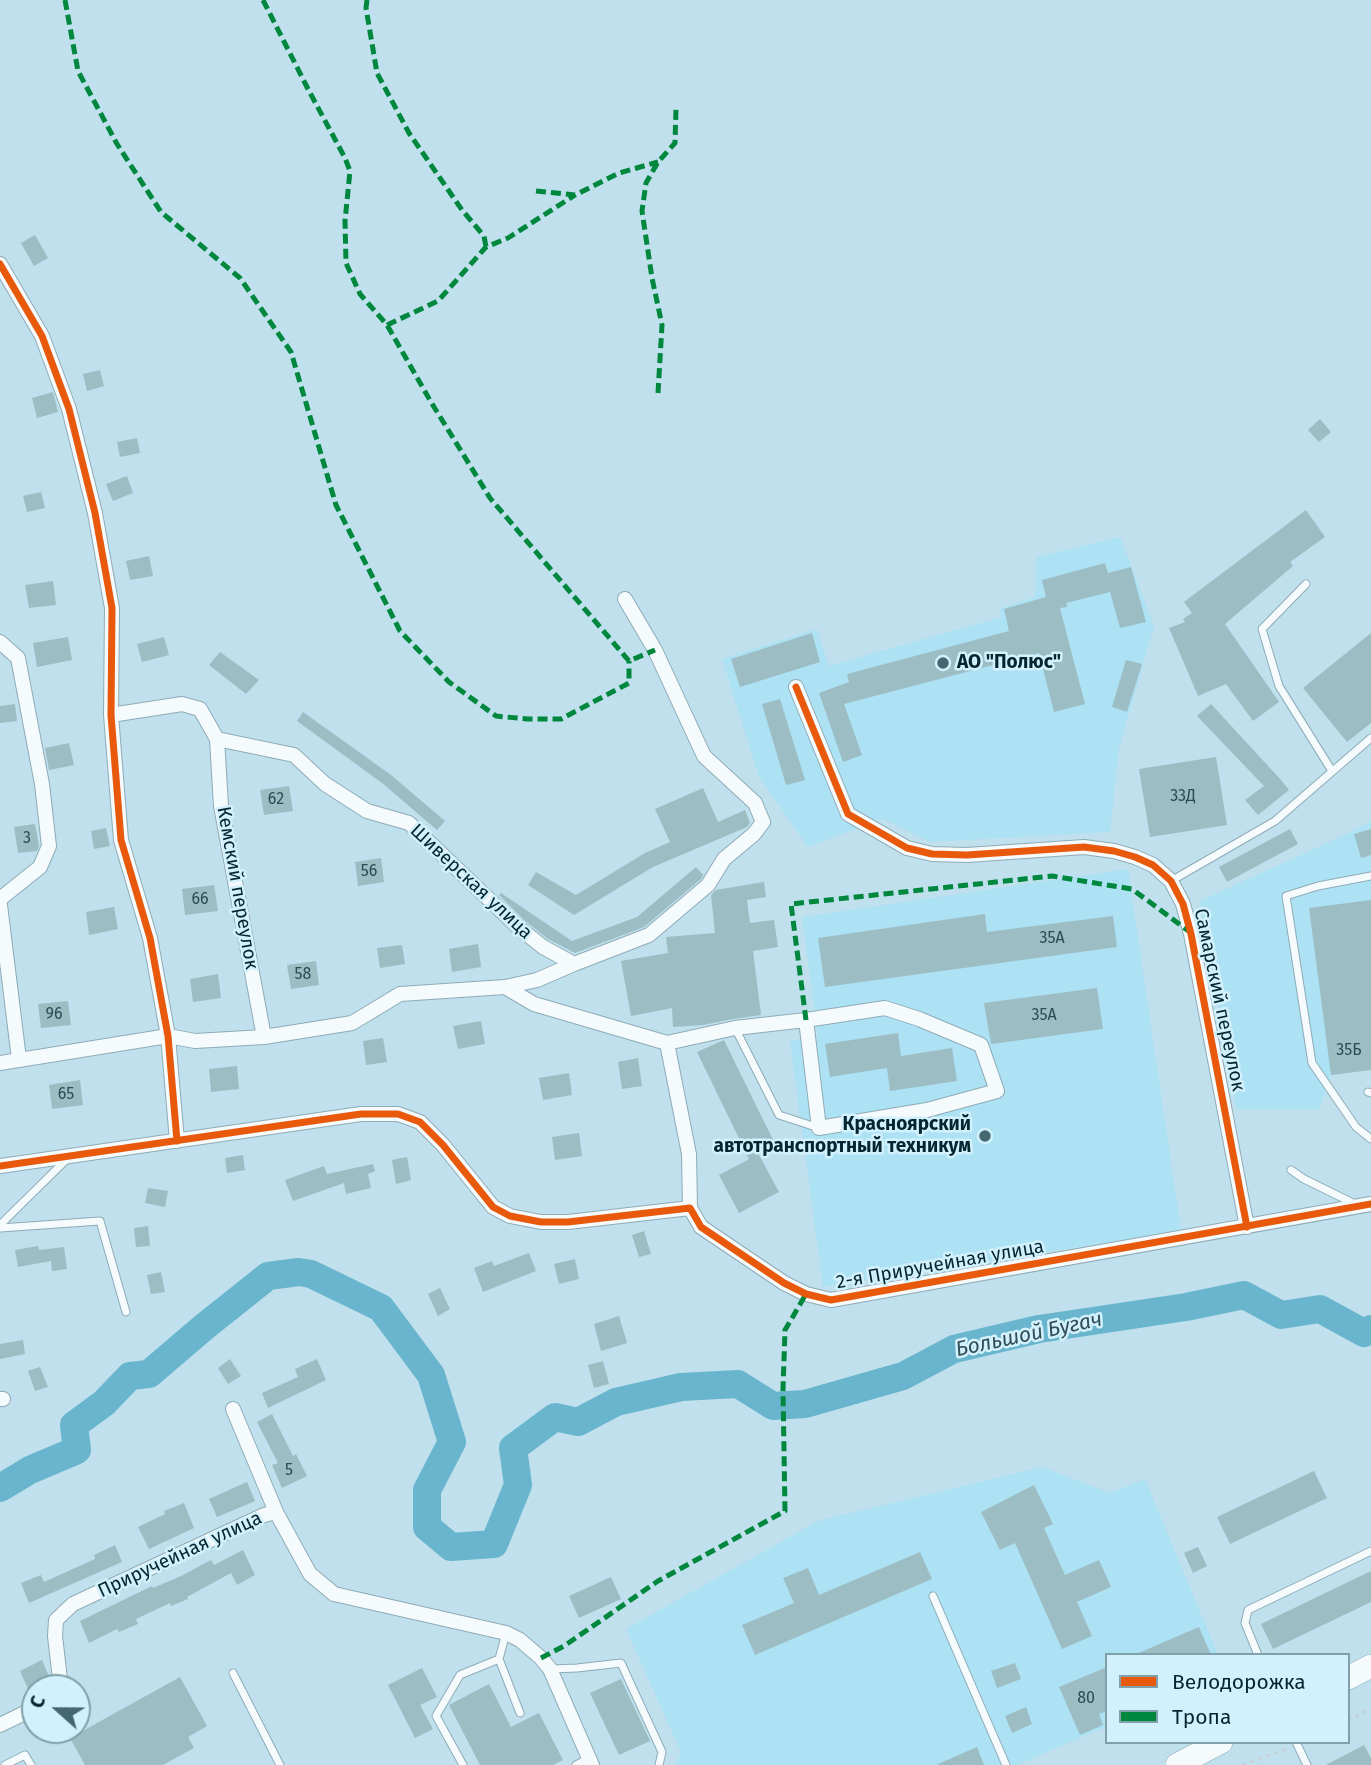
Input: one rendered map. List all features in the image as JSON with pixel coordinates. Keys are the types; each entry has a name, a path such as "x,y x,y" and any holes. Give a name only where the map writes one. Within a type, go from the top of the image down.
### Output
{"main road":[{"path":"1350,1677 1371,1666"},
{"path":"1177,1765 1217,1744"}],"street":[{"path":"0,264 42,335 69,409 95,513 112,608 111,715 121,840 150,938 168,1036 177,1141"},
{"path":"0,1063 168,1036 195,1041 264,1037 352,1023 400,993 505,987 537,980 649,935 708,885 724,859 754,834 763,822 755,803 704,756 655,650 625,599"},
{"path":"0,642 18,658 42,784 49,846 40,867 0,899"},
{"name":"Самарский переулок","path":"796,687 848,814 907,848 932,854 967,855 1084,846 1135,857 1153,865 1171,881 1183,904 1191,934 1247,1227"},
{"path":"111,715 182,704 200,709 217,739"},
{"name":"Шиверская улица","path":"217,739 294,755 325,784 367,811 410,823 518,927 542,947 574,964"},
{"name":"Кемский переулок","path":"217,739 221,806 264,1037"},
{"path":"0,905 19,1059"},
{"path":"505,987 534,1004 667,1043 735,1028 885,1009 919,1019 981,1045 997,1091 927,1110 819,1128 806,1020"},
{"path":"0,1167 361,1114 398,1114 420,1122 443,1145 493,1207 510,1216 541,1222 568,1222 690,1208 689,1154 667,1043"},
{"name":"2-я Приручейная улица","path":"690,1208 701,1227 784,1283 806,1294 831,1300 1366,1205"},
{"path":"233,1409 276,1512"},
{"name":"Приручейная улица","path":"59,1674 56,1620 73,1604 264,1515 276,1512 310,1574 334,1594 506,1633 520,1640 550,1668 585,1763"},
{"path":"0,1725 21,1715"}],"lane":[{"path":"1306,584 1262,629 1279,686 1332,771"},
{"path":"1171,881 1275,821 1371,738"},
{"path":"1371,876 1318,886 1286,896 1312,1063 1356,1127 1371,1139"},
{"path":"735,1028 779,1115 819,1128"},
{"path":"0,1227 70,1156"},
{"path":"1291,1170 1304,1179 1366,1205"},
{"path":"0,1227 100,1221 126,1312"},
{"path":"1257,1653 1245,1623 1248,1610 1371,1551"},
{"path":"933,1596 1006,1765"},
{"path":"506,1633 499,1659 520,1713"},
{"path":"463,1765 436,1716 460,1675 499,1659"},
{"path":"550,1668 621,1663 662,1752 659,1765"},
{"path":"233,1672 280,1765"},
{"path":"1297,1744 1307,1765"},
{"path":"5,1765 25,1755 31,1765"}],"path":[{"path":"1350,1719 1371,1709"},
{"path":"1243,1765 1297,1744"}],"shaded area":[{"name":"АО \"Полюс\"","path":"1120,537 1154,626 1119,748 1110,832 930,842 888,821 879,820 808,847 759,777 722,659 817,629 829,666 1002,617 999,609 1035,597 1037,557"},
{"path":"1371,821 1371,1070 1331,1075 1319,1109 1236,1109 1200,901"},
{"name":"Красноярский автотранспортный техникум","path":"1128,869 1181,1231 823,1287 790,1041 818,1036 802,917"},
{"path":"1042,1467 1110,1493 1145,1479 1217,1653 1105,1653 1105,1727 1017,1765 676,1765 681,1752 626,1629 818,1521"}],"building":[{"path":"35,235 48,258 34,266 21,243"},
{"path":"100,370 104,386 87,391 83,374"},
{"path":"53,392 58,412 37,418 32,398"},
{"path":"1320,419 1331,432 1319,442 1308,430"},
{"path":"137,438 140,453 120,457 117,442"},
{"path":"127,476 133,493 113,501 106,484"},
{"path":"41,492 45,508 27,512 23,496"},
{"path":"1306,510 1325,537 1290,562 1293,566 1225,624 1279,702 1253,721 1226,684 1198,696 1169,628 1185,622 1183,619 1192,613 1184,602"},
{"path":"149,556 153,576 130,580 126,561"},
{"path":"1105,563 1108,573 1131,567 1146,622 1120,628 1110,592 1066,603 1067,607 1060,608 1085,704 1054,712 1039,653 844,704 862,755 843,762 819,693 849,682 847,674 1009,631 1004,609 1046,597 1042,580"},
{"path":"53,581 56,605 29,608 25,585"},
{"path":"812,633 820,662 740,687 731,659"},
{"path":"1371,633 1371,723 1347,742 1303,688"},
{"path":"68,637 72,660 37,667 33,643"},
{"path":"164,637 169,655 142,662 137,644"},
{"path":"220,652 259,680 246,694 209,665"},
{"path":"1126,660 1142,664 1127,712 1112,707"},
{"path":"780,699 805,780 786,785 762,704"},
{"path":"15,704 17,721 0,723 0,706"},
{"path":"1211,704 1289,790 1258,815 1245,800 1264,786 1197,716"},
{"path":"303,712 391,775 445,821 437,830 382,783 297,721"},
{"path":"69,743 74,765 49,770 45,748"},
{"path":"1216,757 1227,825 1150,837 1139,769"},
{"path":"289,786 293,811 264,815 260,790"},
{"path":"703,788 718,822 745,810 750,823 747,827 653,867 574,915 528,885 536,872 576,895 645,853 670,842 655,809"},
{"path":"35,824 39,846 37,851 18,853 14,827"},
{"path":"106,828 110,846 94,849 91,831"},
{"path":"1290,829 1298,844 1227,882 1219,867"},
{"path":"1371,829 1371,855 1361,858 1354,834"},
{"path":"381,858 384,882 358,886 355,862"},
{"path":"696,867 703,875 701,879 644,927 575,953 548,939 499,895 501,893 572,941 637,917"},
{"path":"764,882 766,897 747,900 750,923 774,920 778,947 753,951 761,1015 673,1027 672,1008 631,1016 621,961 668,953 666,937 715,933 711,895 716,890"},
{"path":"214,885 218,911 185,915 182,889"},
{"path":"1371,900 1371,1070 1331,1075 1309,908"},
{"path":"114,907 118,929 89,935 86,912"},
{"path":"985,914 987,932 1113,916 1117,947 825,987 818,938"},
{"path":"478,944 481,967 452,972 449,949"},
{"path":"402,945 405,964 380,968 377,948"},
{"path":"316,961 319,985 291,989 287,965"},
{"path":"218,974 221,998 193,1002 190,979"},
{"path":"1097,988 1103,1029 991,1044 984,1003"},
{"path":"68,1001 71,1025 41,1028 38,1004"},
{"path":"481,1021 485,1044 458,1049 453,1026"},
{"path":"898,1033 901,1056 952,1048 957,1081 890,1091 887,1068 830,1077 825,1044"},
{"path":"383,1038 387,1062 366,1065 363,1041"},
{"path":"724,1040 776,1146 759,1155 779,1192 739,1213 719,1175 751,1158 749,1159 697,1052"},
{"path":"638,1058 642,1086 622,1089 618,1062"},
{"path":"237,1066 239,1089 211,1092 209,1069"},
{"path":"569,1073 572,1095 543,1100 539,1078"},
{"path":"80,1080 83,1105 52,1109 49,1085"},
{"path":"579,1133 582,1156 555,1160 552,1137"},
{"path":"243,1155 245,1170 227,1173 225,1158"},
{"path":"407,1157 411,1180 396,1184 392,1160"},
{"path":"373,1164 375,1171 368,1174 371,1188 346,1194 344,1183 293,1201 285,1180 324,1166 327,1174"},
{"path":"148,1188 168,1191 165,1207 145,1203"},
{"path":"148,1226 150,1246 136,1247 134,1228"},
{"path":"644,1231 651,1254 639,1257 632,1235"},
{"path":"38,1246 39,1250 64,1247 67,1269 52,1271 51,1261 18,1267 15,1250"},
{"path":"529,1253 536,1271 483,1292 474,1268 492,1261 494,1266"},
{"path":"575,1259 579,1279 559,1284 554,1264"},
{"path":"161,1272 165,1292 151,1294 147,1275"},
{"path":"440,1288 450,1309 438,1316 428,1294"},
{"path":"619,1316 627,1343 601,1351 594,1324"},
{"path":"23,1340 25,1354 0,1359 0,1344"},
{"path":"230,1359 241,1376 228,1384 218,1368"},
{"path":"317,1359 326,1380 268,1408 262,1393 298,1377 295,1369"},
{"path":"603,1361 609,1384 594,1388 588,1365"},
{"path":"40,1367 48,1387 35,1391 28,1371"},
{"path":"272,1414 293,1456 296,1454 307,1476 282,1488 272,1465 278,1463 257,1422"},
{"path":"1314,1471 1327,1498 1230,1544 1217,1517"},
{"path":"247,1482 255,1501 217,1517 209,1499"},
{"path":"1034,1485 1053,1524 1044,1528 1065,1575 1099,1560 1111,1587 1077,1602 1092,1636 1062,1649 1015,1543 1000,1550 981,1512"},
{"path":"184,1503 194,1528 149,1549 138,1527 165,1514 164,1511"},
{"path":"115,1545 122,1562 29,1603 21,1583 41,1575 44,1582 95,1559 94,1555"},
{"path":"1198,1547 1207,1566 1193,1573 1184,1553"},
{"path":"243,1550 255,1575 237,1585 231,1573 187,1597 188,1599 171,1606 170,1603 136,1619 138,1624 119,1632 117,1629 89,1643 80,1621 211,1560 214,1565"},
{"path":"920,1552 932,1579 755,1655 742,1625 794,1603 783,1578 808,1568 819,1595"},
{"path":"1371,1571 1371,1602 1273,1649 1261,1624"},
{"path":"611,1577 621,1599 579,1618 569,1596"},
{"path":"1199,1627 1210,1653 1139,1653"},
{"path":"42,1660 48,1674 21,1674 20,1671"},
{"path":"1015,1663 1021,1679 997,1688 991,1671"},
{"path":"422,1668 437,1697 420,1705 433,1729 415,1738 388,1685"},
{"path":"1105,1668 1105,1712 1099,1714 1103,1725 1080,1735 1059,1687"},
{"path":"180,1677 207,1726 188,1737 194,1748 163,1765 85,1765 73,1744 91,1744 91,1726"},
{"path":"621,1679 650,1741 619,1755 590,1693"},
{"path":"489,1684 511,1727 539,1713 563,1760 553,1765 480,1765 449,1705"},
{"path":"1026,1707 1032,1724 1012,1733 1005,1716"},
{"path":"1364,1745 1371,1758 1371,1765 1326,1765"},
{"path":"977,1747 984,1765 936,1765"}],"waterway":[{"name":"Большой Бугач","path":"0,1488 30,1470 77,1450 74,1425 104,1403 130,1376 149,1374 268,1276 299,1272 311,1274 381,1308 431,1375 452,1442 427,1490 427,1527 451,1547 494,1544 518,1485 513,1448 555,1417 578,1422 616,1402 681,1387 738,1384 773,1406 805,1404 903,1376 954,1349 1039,1329 1186,1307 1244,1295 1281,1315 1320,1309 1364,1333 1371,1329"}],"marked path":[{"path":"65,0 78,71 117,144 161,212 240,278 291,352 336,505 400,631 449,682 496,716 561,719 629,683 629,661"},
{"path":"263,0 350,171 345,221 346,263 360,294 387,325 490,498 629,661 655,650"},
{"path":"367,0 377,73 409,133 462,210 484,236 486,247"},
{"path":"658,393 662,325 642,211 646,183 658,162 675,143 676,109"},
{"path":"536,191 575,195 619,173 658,162"},
{"path":"387,325 438,301 486,247 508,238 575,195"},
{"path":"806,1020 791,904 1052,876 1132,889 1190,932"},
{"path":"541,1658 564,1646 658,1581 785,1511 785,1330 806,1294"}],"cycle path":[{"path":"0,264 42,336 69,409 95,513 112,608 111,715 121,840 150,938 168,1036 177,1141"},
{"path":"796,687 848,814 907,848 932,854 967,855 1084,847 1135,857 1153,865 1171,881 1183,904 1191,934 1247,1227"},
{"path":"0,1166 361,1114 398,1114 420,1122 443,1145 493,1207 510,1216 541,1222 568,1222 690,1208 701,1227 784,1283 806,1294 831,1300 1371,1204"}],"place":[{"name":"АО \"Полюс\"","path":"943,663"},
{"name":"Красноярский автотранспортный техникум","path":"985,1136"}]}
